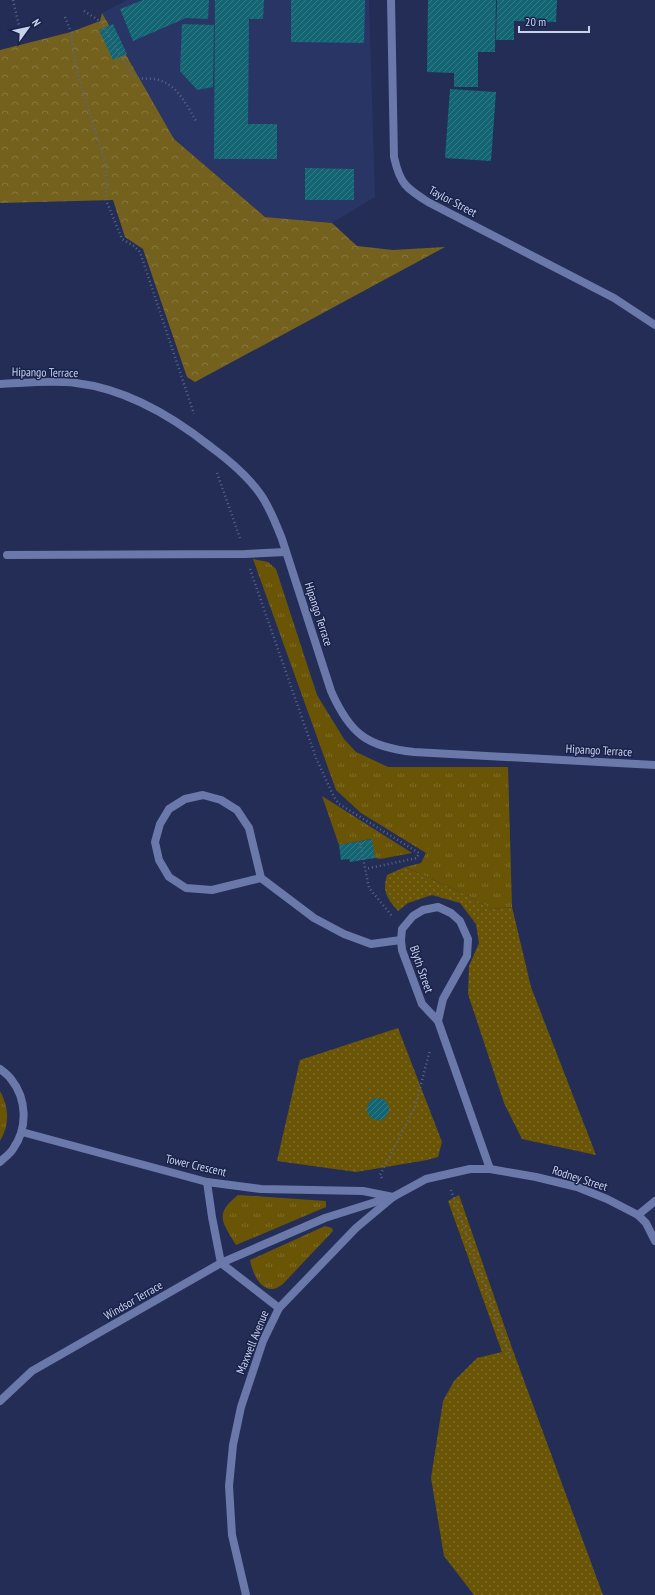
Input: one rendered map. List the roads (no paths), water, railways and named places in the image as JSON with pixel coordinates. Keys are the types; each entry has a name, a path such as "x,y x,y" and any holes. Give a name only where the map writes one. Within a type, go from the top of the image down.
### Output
{"street":[{"name":"Taylor Street","path":"391,0 394,157 397,172 404,185 428,202 614,298 655,325"},
{"name":"Hipango Terrace","path":"0,384 76,383 117,393 137,400 159,411 201,438 227,458 249,480 262,496 272,514 286,552 331,691 348,724 371,741 395,750 414,752 655,765"},
{"path":"7,555 245,554 286,552"},
{"path":"261,878 212,890 186,888 169,877 159,860 155,842 160,824 169,809 185,799 204,795 221,800 237,810 249,828 261,878 314,918 344,934 371,944 401,940"},
{"name":"Blyth Street","path":"438,1021 443,999 467,956 468,939 460,921 451,912 438,907 423,910 413,916 402,929 402,950 422,1004 438,1021 490,1169"},
{"path":"0,1069 11,1079 21,1095 24,1113 22,1132 13,1149 0,1162"},
{"name":"Tower Crescent","path":"22,1132 207,1182 261,1188 363,1191 393,1197"},
{"name":"Maxwell Avenue","path":"246,1595 232,1534 229,1486 233,1445 241,1407 263,1341 279,1308 356,1228 393,1197 426,1179 470,1169 490,1169"},
{"name":"Rodney Street","path":"490,1169 536,1177 577,1187 607,1199 638,1215"},
{"path":"207,1182 221,1263 279,1308"},
{"name":"Windsor Terrace","path":"0,1401 32,1371 221,1263 325,1218 393,1197"},
{"path":"655,1201 638,1215 646,1223 655,1241"}]}
